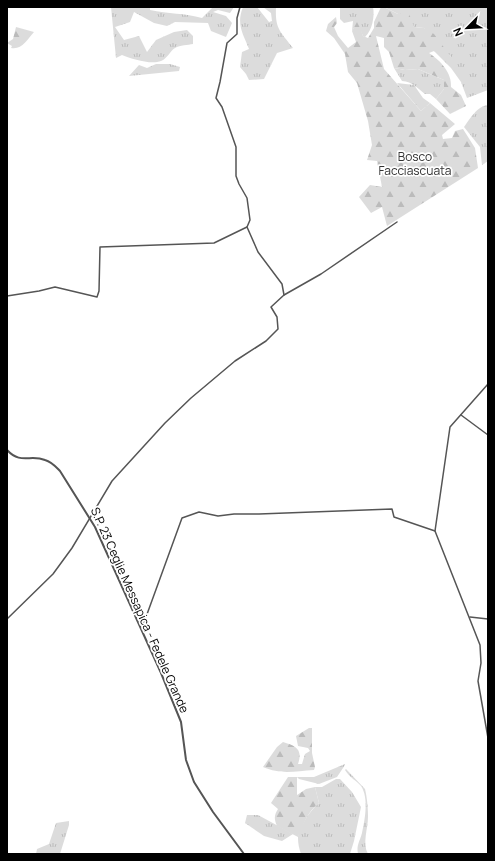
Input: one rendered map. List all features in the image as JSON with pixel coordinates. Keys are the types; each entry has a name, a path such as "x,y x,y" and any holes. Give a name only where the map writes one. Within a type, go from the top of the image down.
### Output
{"street":[{"path":"7,296 55,287 97,297 99,291 100,247 214,243 247,226 250,220 247,198 236,176 236,147 222,107 216,98 227,43 237,34 237,18 240,7"},
{"path":"7,619 53,574 72,548 112,481 165,422 235,361 266,341 278,329 277,317 271,307 284,295 321,274 397,222"},
{"path":"247,226 258,252 282,284 284,295"},
{"path":"488,384 450,427 435,531 480,645 482,662 478,681 488,738"},
{"path":"461,416 488,435"},
{"name":"S.P. 23 Ceglie Messapica - Fedele Grande","path":"7,450 18,458 45,460 56,466 91,518 142,628 181,722 186,760 194,782 213,812 244,854"},
{"path":"142,628 182,518 198,512 218,516 234,514 392,509 394,517 435,531"},
{"path":"470,617 488,619"}],"green space":[{"path":"111,7 150,7 150,10 202,18 213,7 234,7 230,13 218,10 213,12 226,16 232,23 226,37 211,31 208,23 175,22 167,26 154,23 134,12 130,22 115,27 124,40 139,36 147,52 156,40 174,32 187,30 193,36 193,44 173,49 163,60 157,62 147,62 122,55 116,58"},
{"path":"243,7 257,7 269,22 272,21 271,13 263,7 276,7 276,20 279,29 293,48 277,53 264,79 249,80 240,67 242,52 249,49 240,24"},
{"path":"340,7 373,7 374,15 372,23 365,37 363,36 357,23 352,31 353,21 344,23 340,19"},
{"name":"Bosco Facciascuata","path":"381,7 398,14 408,11 414,27 424,28 434,34 451,57 451,68 434,51 429,53 438,60 448,72 451,87 461,95 466,106 450,114 436,99 444,89 444,80 418,69 405,70 394,68 389,52 384,47 384,38 376,36 384,69 421,111 430,103 455,124 442,135 443,139 452,138 455,131 463,129 475,148 478,168 387,226 382,207 371,213 359,197 370,185 382,187 377,161 367,160 372,145 368,121 357,83 348,72 345,54 334,38 326,31 328,24 336,17 337,23 334,27 338,36 348,48 356,42 352,31 357,22 363,36 368,38 374,28 374,22"},
{"path":"384,7 488,7 488,90 467,98 461,82 451,68 451,57 424,28 414,27 398,14"},
{"path":"16,27 34,32 21,46 11,48 12,46 7,43 13,39"},
{"path":"156,64 170,64 180,67 179,71 129,76 139,65 147,68"},
{"path":"394,68 405,70 418,69 444,80 444,89 436,99 430,94 425,94 412,84 402,81"},
{"path":"397,83 414,85 423,98 430,103 421,111"},
{"path":"488,105 488,161 482,165 480,147 464,127 477,110"},
{"path":"309,728 312,728 314,770 282,772 263,767 277,747 283,742 292,745 297,749 300,755 298,764 302,764 305,754 310,751 308,748 298,746 296,736"},
{"path":"345,764 337,777 319,784 299,779 297,777 314,777"},
{"path":"346,769 365,789 368,817 365,845 368,854 358,854 358,846 365,815 365,796 361,786 349,775 345,770"},
{"path":"288,777 297,777 297,795 306,789 315,787 319,803 309,814 298,837 277,826 275,817 278,809 271,803"},
{"path":"336,779 340,779 352,792 361,807 350,854 301,854 298,840 300,830 309,814 319,803 315,787 322,787"},
{"path":"247,815 258,815 293,834 282,841 264,836 245,823"},
{"path":"69,821 60,854 36,854 37,849 49,844 56,823"}]}
